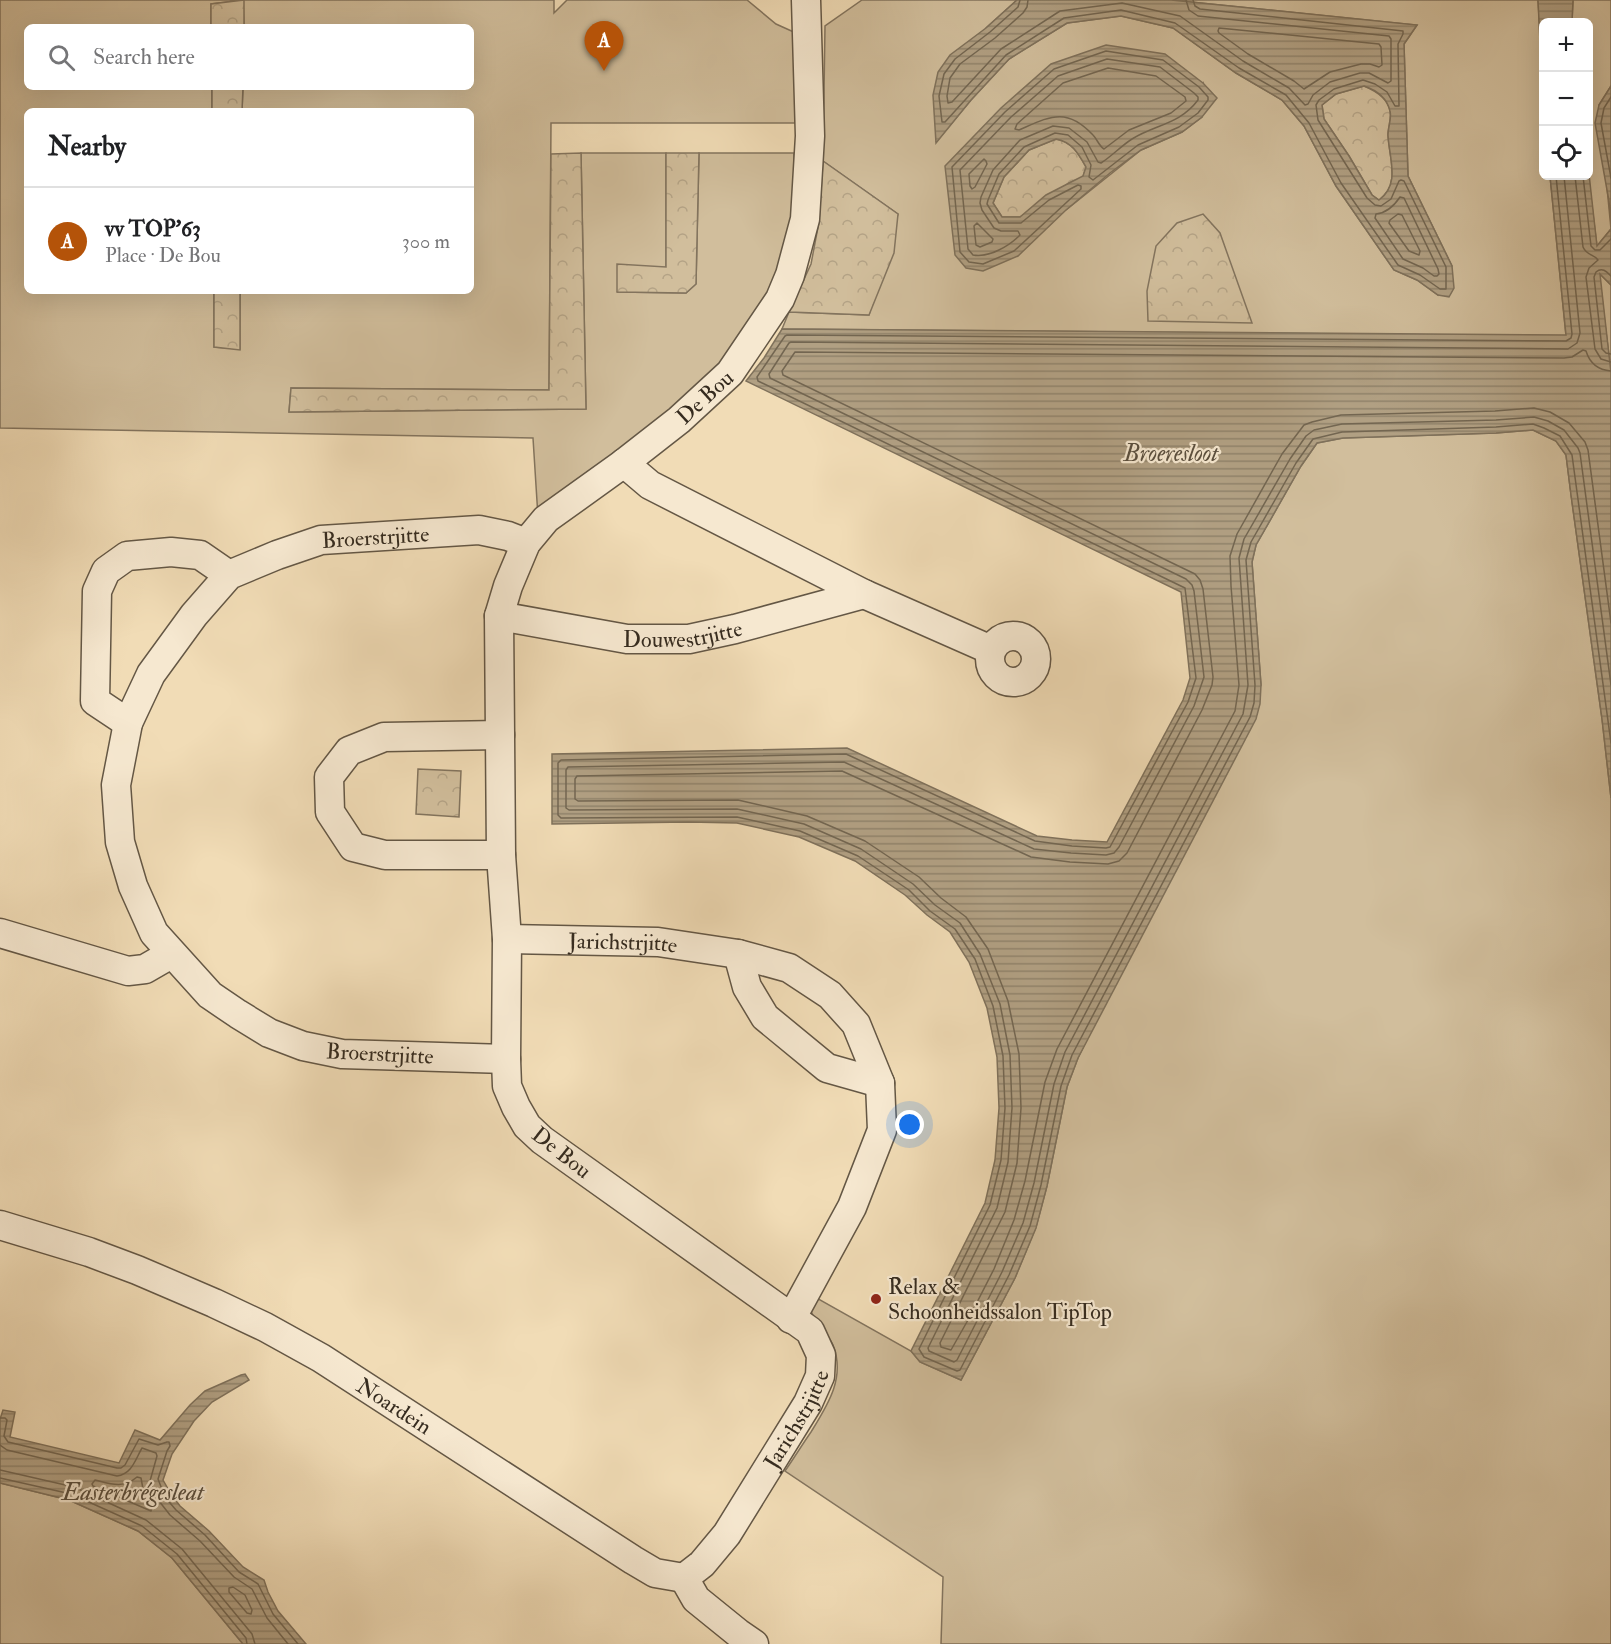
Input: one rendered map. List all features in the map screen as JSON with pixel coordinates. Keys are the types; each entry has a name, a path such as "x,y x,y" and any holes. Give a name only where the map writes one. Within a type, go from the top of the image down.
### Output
{"street":[{"name":"De Bou","path":"790,1319 542,1140 527,1126 507,1086 507,939 501,855 500,616 508,586 526,543 546,519 679,420 730,374 780,299 790,275 805,219 810,136 806,0"},
{"path":"624,463 650,485 864,594 991,650"},
{"name":"Broerstrjitte","path":"506,1059 342,1054 303,1046 269,1033 210,995 154,933 133,886 120,842 116,784 128,723 151,674 194,615 229,575 321,540 478,530 508,536 526,543"},
{"path":"128,723 95,701 97,591 106,571 127,556 171,552 200,555 229,575"},
{"name":"Douwestrjitte","path":"500,616 627,639 689,639 864,594"},
{"path":"500,735 384,737 349,751 329,777 330,812 353,847 385,855 501,855"},
{"path":"0,933 128,971 145,969 171,954"},
{"name":"Jarichstrjitte","path":"507,939 658,942 738,954 789,968 830,995 856,1024 880,1083 882,1130 852,1207 790,1319 810,1332 821,1355 820,1376 808,1403 727,1534 702,1564 684,1578"},
{"path":"738,954 747,987 765,1017 827,1068 880,1083"},
{"name":"Noardein","path":"0,1225 89,1252 137,1270 265,1327 321,1358 633,1560 655,1573 684,1578"},
{"path":"684,1578 696,1599 754,1644"}],"green space":[{"path":"0,0 243,0 554,0 554,13 567,0 747,0 776,24 796,33 795,123 551,123 549,390 291,388 289,412 586,409 581,153 666,153 666,267 617,292 686,293 696,284 699,153 794,153 790,234 777,281 726,360 663,417 538,517 533,438 0,428"},
{"path":"244,0 244,24 211,24 211,4"},
{"path":"862,0 1017,0 986,28 936,142 1009,59 1067,23 1121,16 1173,28 1236,73 1282,100 1304,126 1336,186 1394,270 1417,280 1438,295 1452,266 1408,176 1404,44 1417,25 1171,0 1538,0 1539,180 1550,180 1566,336 782,329 789,312 869,315 898,214 823,161 825,26","holes":["1203,83 1202,117 1182,132 1141,150 1066,210"]},
{"path":"1573,0 1611,0 1611,86 1599,105 1611,229 1597,246 1589,180 1593,180 1593,18 1572,18"},
{"path":"1364,86 1377,93 1389,106 1388,135 1392,178 1386,194 1379,200 1372,195 1324,119 1322,105 1336,94"},
{"path":"212,90 243,90 242,108 212,108"},
{"path":"1056,139 1070,145 1077,153 1086,167 1083,177 1069,183 1020,217 1002,217 993,203 1004,177 1029,150"},
{"path":"581,153 586,409 289,412 291,388 549,390 551,154"},
{"path":"666,153 699,153 696,284 686,293 617,292 617,264 666,267"},
{"path":"823,161 898,214 894,253 869,315 789,312 811,264 819,222"},
{"path":"1203,214 1220,233 1252,323 1148,321 1147,291 1156,246 1177,223"},
{"path":"1599,273 1611,285 1611,373"},
{"path":"214,294 240,294 240,350 214,347"},
{"path":"1533,430 1556,441 1566,455 1611,798 1611,1644 941,1644 943,1577 785,1471 823,1412 836,1380 836,1357 833,1345 812,1313 811,1308 815,1297 911,1351 920,1362 961,1380 1015,1278 1036,1227 1047,1186 1067,1087 1078,1058 1261,685 1252,562 1256,545 1301,466 1317,443 1343,438"},
{"path":"418,769 461,771 459,817 416,814"},
{"path":"0,1483 69,1500 138,1531 172,1558 243,1644 0,1644"}],"water":[{"path":"1017,0 1171,0 1417,25 1404,44 1408,176 1452,266 1454,288 1449,297 1438,295 1417,280 1394,270 1336,186 1304,126 1282,100 1236,73 1173,28 1121,16 1067,23 1009,59 936,143 933,95 938,72 950,55 986,28","holes":["1364,86 1377,92 1389,106 1388,135 1392,178 1386,194 1379,200 1372,195 1324,119 1322,105 1336,94"]},
{"path":"1538,0 1573,0 1572,18 1539,18 1539,21"},
{"path":"1106,45 1165,54 1203,83 1217,98 1202,117 1182,132 1141,150 1110,173 1066,210 1018,256 983,271 966,268 955,255 945,166 1001,108 1051,64","holes":["1056,139 1062,140 1074,149 1086,167 1083,176 1046,195 1020,217 1002,217 993,203 1004,177 1029,150"]},
{"path":"1611,86 1611,224 1595,123 1599,105"},
{"name":"Broeresloot","path":"1550,180 1590,180 1597,246 1611,229 1611,285 1600,274 1611,373 1611,798 1566,455 1556,441 1533,430 1343,438 1317,443 1301,466 1256,545 1252,562 1261,685 1256,719 1078,1058 1067,1087 1036,1228 1015,1278 961,1380 920,1362 911,1351 985,1203 995,1160 999,1108 997,1057 987,1008 969,962 950,932 905,895 855,861 799,837 737,823 552,824 552,754 847,748 1037,836 1107,842 1183,700 1190,678 1181,592 746,381 782,329 1566,335"},
{"name":"Easterbrégesleat","path":"245,1374 249,1380 212,1402 194,1421 172,1454 163,1480 180,1506 209,1531 243,1567 264,1580 278,1611 306,1644 243,1644 172,1558 138,1531 69,1500 0,1483 0,1419 3,1410 15,1412 10,1437 119,1463 135,1430 160,1440 205,1391"}],"place":[{"name":"vv TOP'63","path":"604,71"},
{"name":"Relax & Schoonheidssalon TipTop","path":"876,1299"}]}
